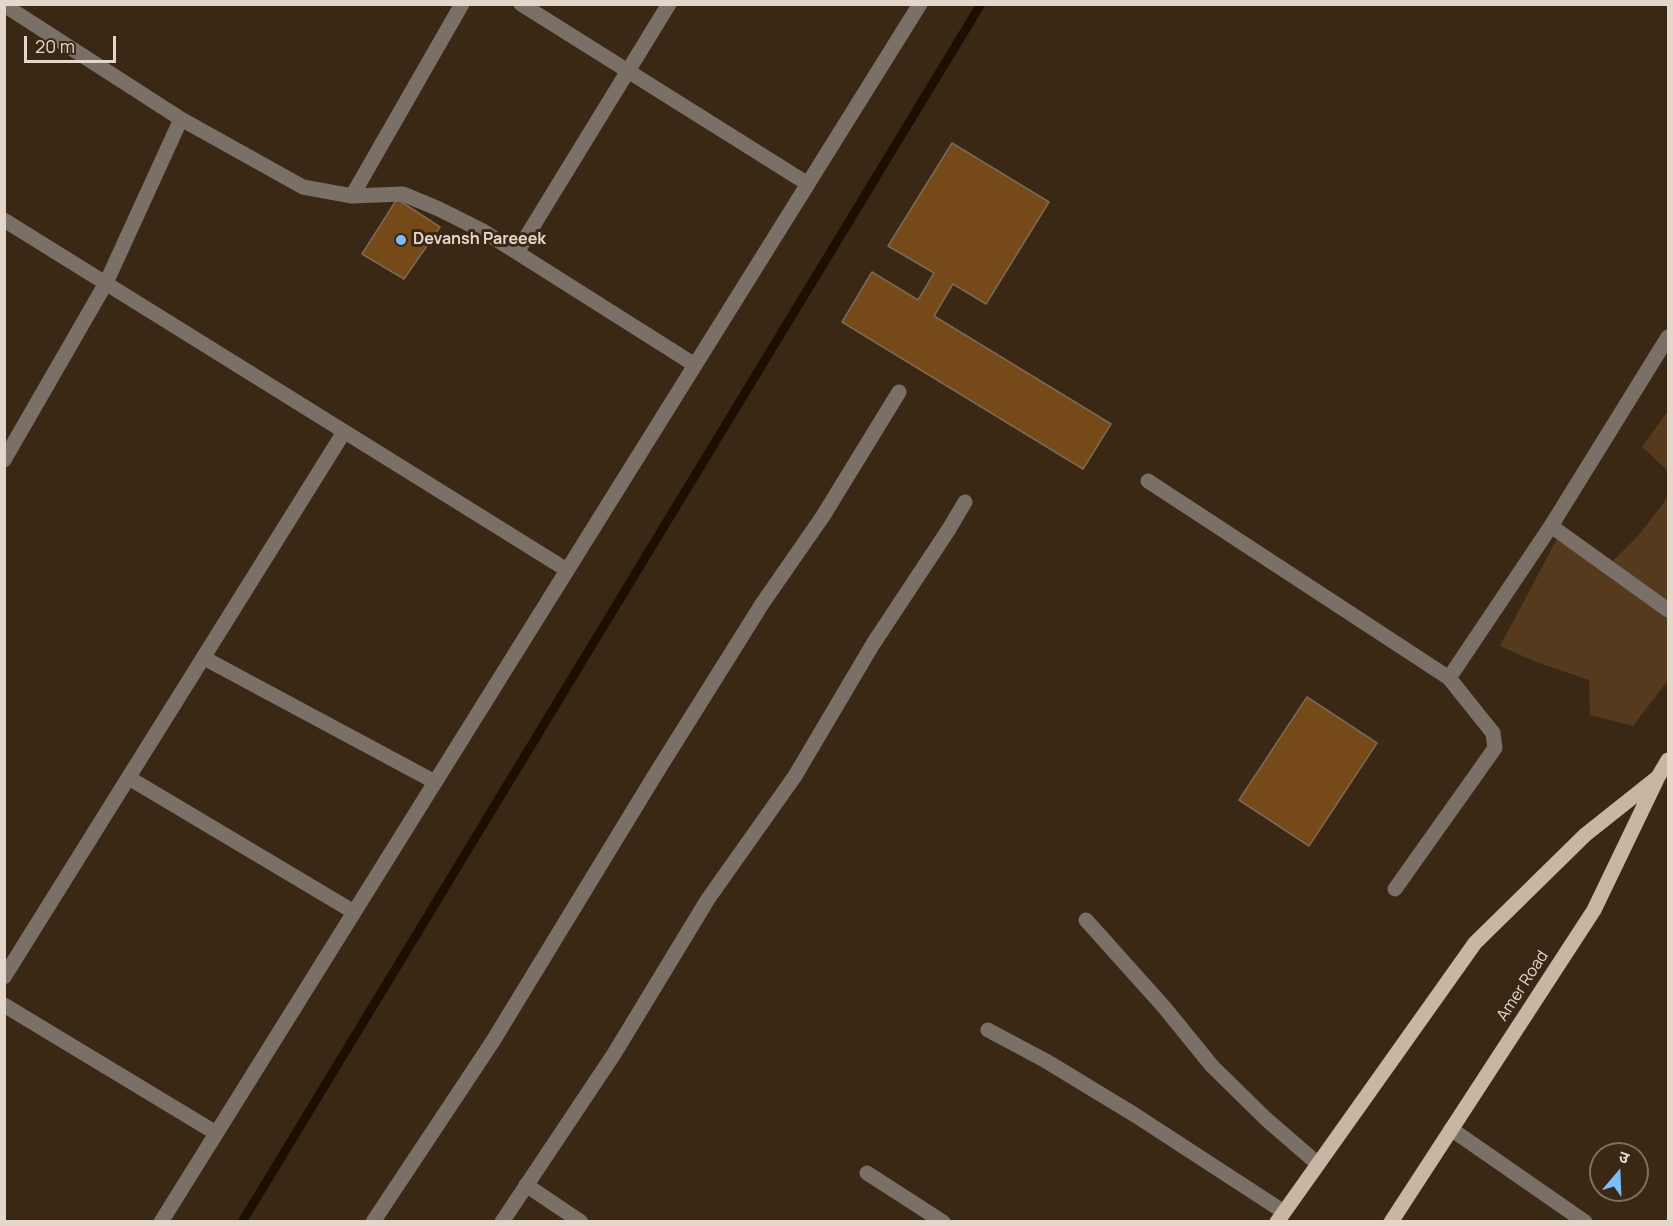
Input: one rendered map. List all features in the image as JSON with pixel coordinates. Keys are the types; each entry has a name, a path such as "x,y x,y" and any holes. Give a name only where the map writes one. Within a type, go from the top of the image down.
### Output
{"main road":[{"name":"Amer Road","path":"1391,1221 1594,910 1668,759"},
{"path":"1280,1217 1475,944 1585,835 1658,777"}],"street":[{"path":"352,196 462,4"},
{"path":"521,4 808,184"},
{"path":"517,252 669,4"},
{"path":"161,1221 920,4"},
{"path":"4,5 181,119 303,186 352,196 403,194 439,209 483,231 695,366"},
{"path":"4,460 106,283 181,119"},
{"path":"4,220 567,570"},
{"path":"1449,678 1551,526 1668,337"},
{"path":"373,1221 492,1041 762,604 823,516 899,392"},
{"path":"4,977 344,432"},
{"path":"1148,482 1449,678 1494,733 1495,748 1395,889"},
{"path":"502,1221 614,1054 708,899 795,776 873,644 950,529 965,502"},
{"path":"1551,526 1668,610"},
{"path":"204,658 435,782"},
{"path":"129,778 354,912"},
{"path":"1086,920 1164,1007 1212,1066 1266,1119 1318,1164"},
{"path":"4,1005 216,1133"},
{"path":"988,1030 1046,1061 1135,1115 1280,1217"},
{"path":"1451,1129 1585,1221"},
{"path":"867,1173 943,1221"},
{"path":"526,1185 582,1221"}],"shaded area":[{"path":"1668,411 1668,471 1642,447"},
{"path":"1668,497 1668,680 1633,726 1590,715 1589,680 1536,662 1500,646 1558,537 1604,570 1638,536"}],"building":[{"path":"952,143 1049,202 986,304 953,284 934,316 1111,424 1083,469 842,322 872,272 918,300 934,273 888,246"},
{"name":"Devansh Pareeek","path":"397,199 440,227 404,279 362,254"},
{"path":"1307,697 1377,743 1309,846 1239,800"}],"waterway":[{"path":"242,1222 981,4"}],"place":[{"name":"Devansh Pareeek","path":"401,240"}]}
